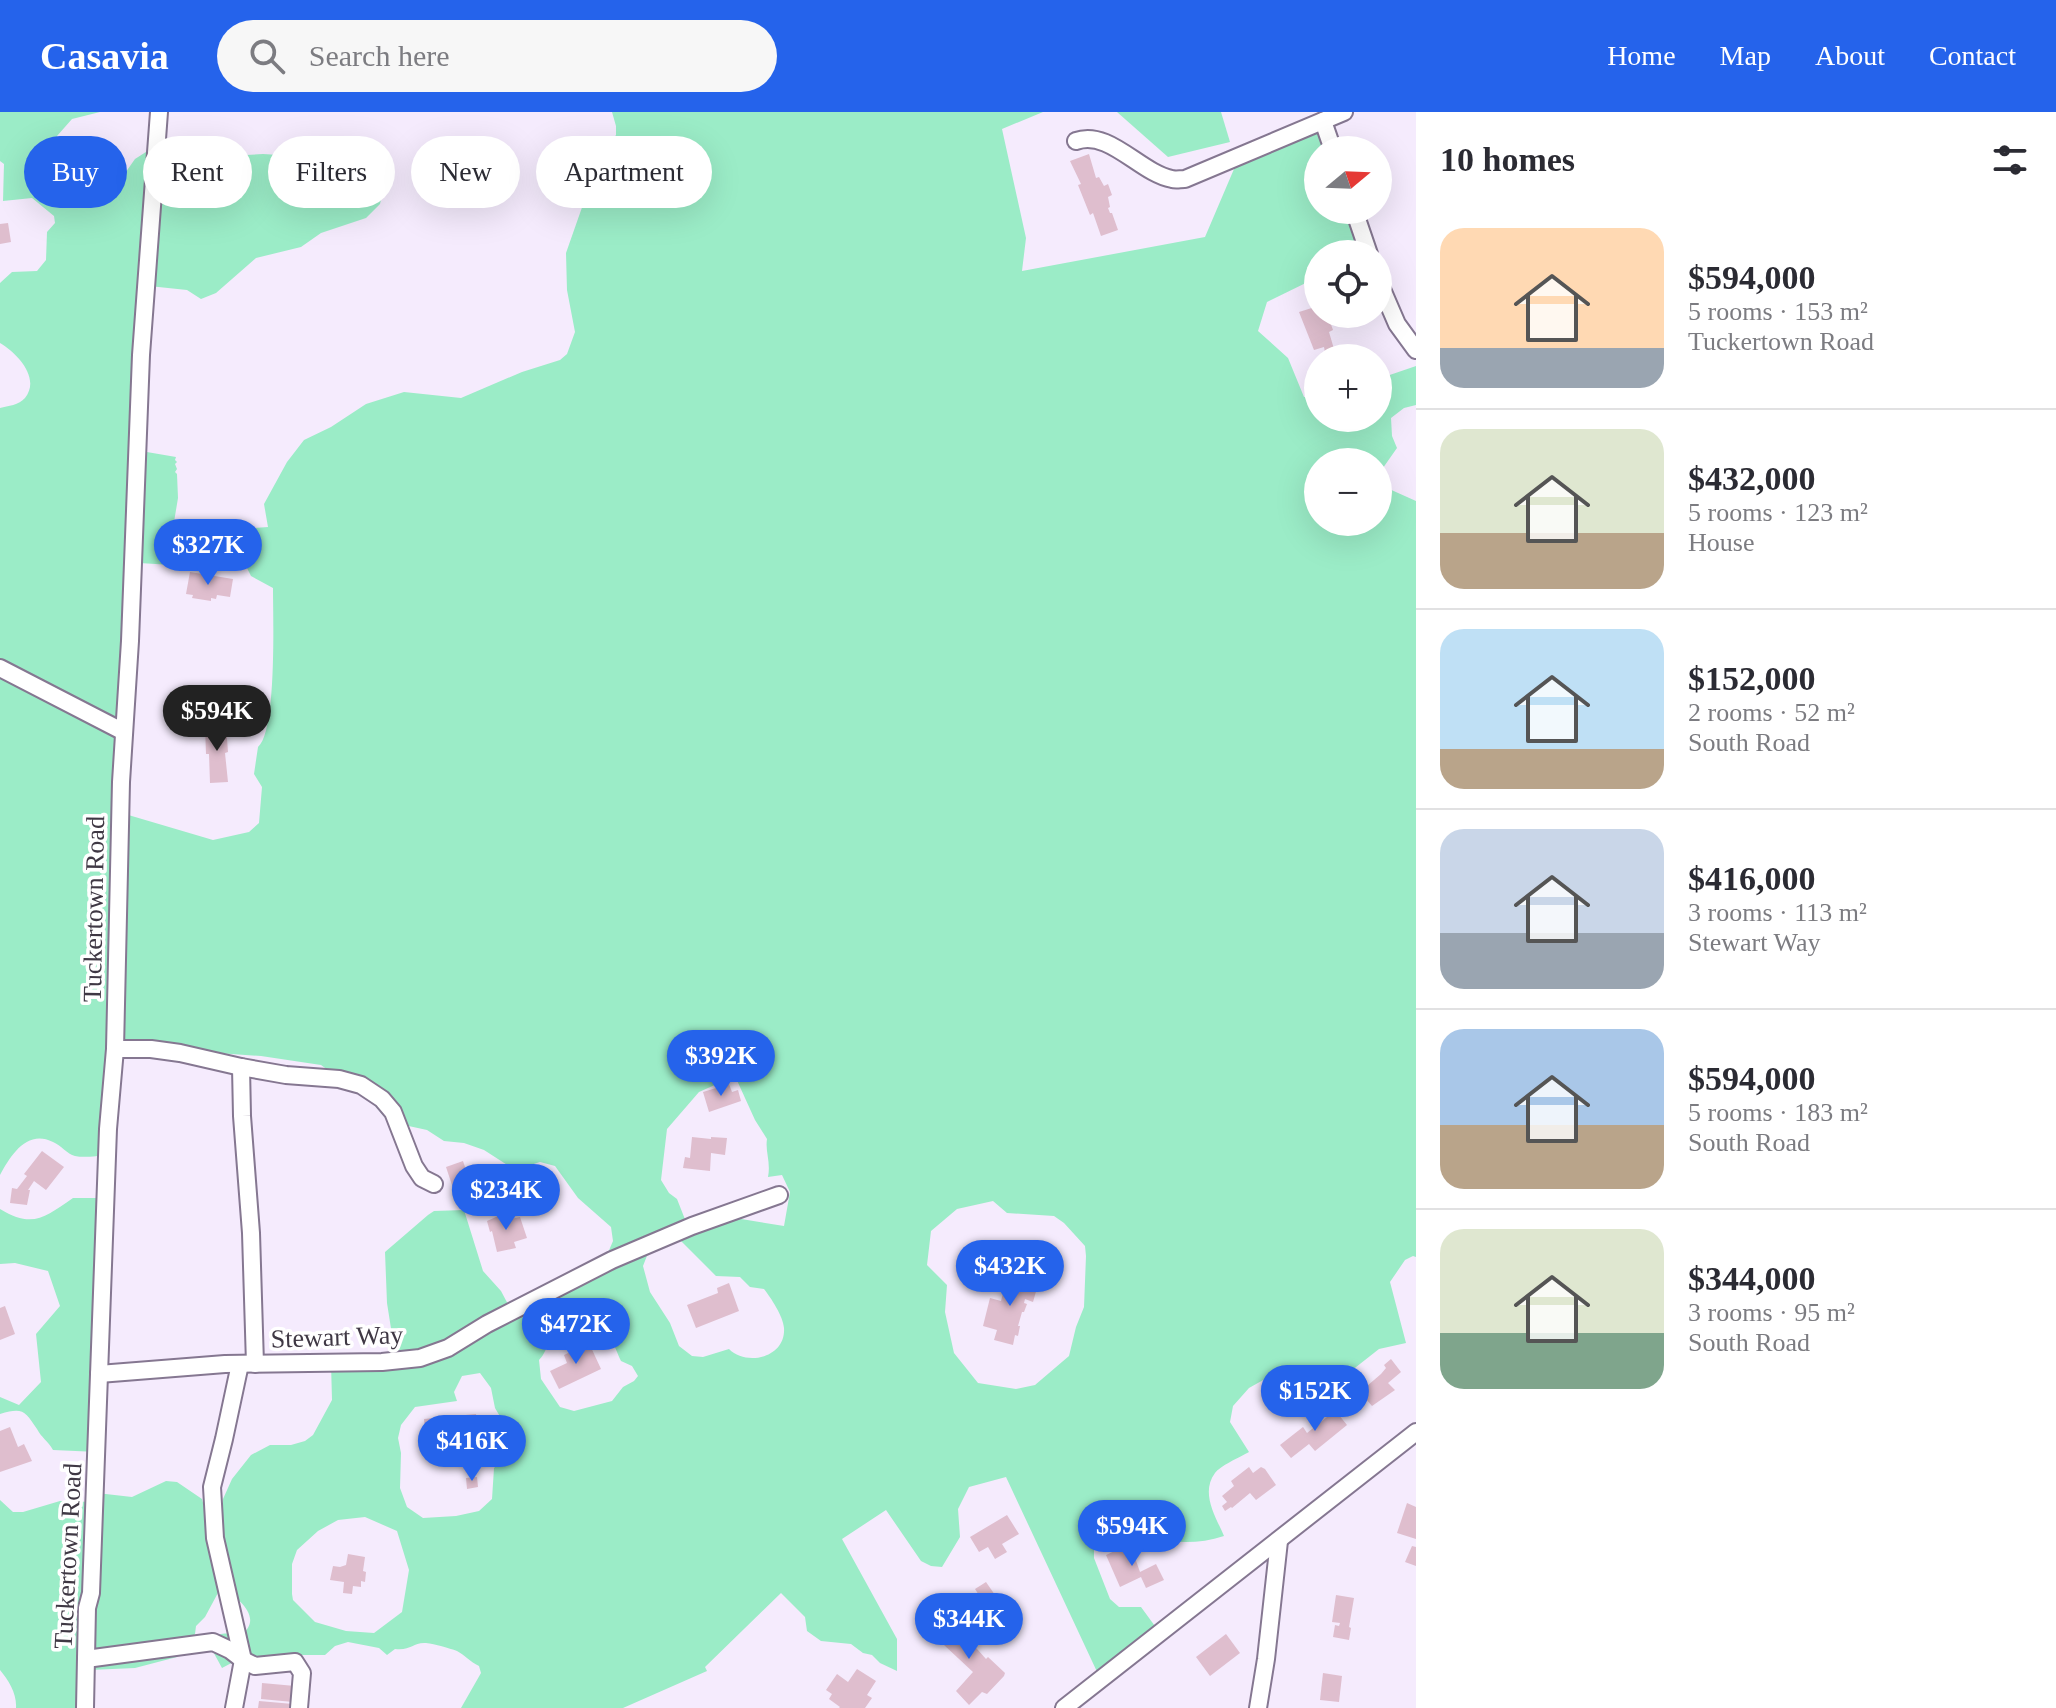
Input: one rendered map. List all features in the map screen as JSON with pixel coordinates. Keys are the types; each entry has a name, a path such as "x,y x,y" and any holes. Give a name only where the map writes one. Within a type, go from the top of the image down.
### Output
{"street":[{"name":"Tuckertown Road","path":"85,1708 108,1129 115,1049 121,782 130,641 141,346 159,112"},
{"path":"1076,141 1087,137 1098,140 1153,171 1171,179 1185,179 1344,112"},
{"path":"1323,121 1328,136"},
{"path":"1392,312 1416,350"},
{"path":"0,668 124,732"},
{"path":"115,1049 180,1053 286,1075 339,1079 361,1085 382,1099 393,1112 414,1166 422,1178 434,1184"},
{"path":"234,1708 243,1660 215,1538 212,1487 248,1364 251,1233 241,1067"},
{"name":"Stewart Way","path":"99,1374 160,1368 382,1362 420,1358 448,1348 487,1324 612,1260 692,1226 779,1195"},
{"path":"1064,1708 1416,1432"},
{"path":"1258,1708 1279,1541"},
{"path":"86,1659 213,1642 255,1666 295,1662 302,1673 299,1708"}],"green space":[{"path":"0,112 100,112 72,119 57,136 24,136 24,199 3,201 4,164 0,161"},
{"path":"612,112 1043,112 1002,129 1026,238 1022,271 1205,237 1237,162 1321,122 1326,136 1304,136 1304,224 1356,224 1361,240 1304,240 1304,284 1267,302 1258,331 1288,358 1304,397 1304,432 1392,432 1397,448 1392,455 1392,448 1304,448 1304,536 1392,536 1392,490 1416,501 1416,1257 1405,1260 1390,1282 1406,1343 1379,1349 1351,1371 1347,1389 1323,1392 1305,1410 1279,1380 1265,1379 1249,1388 1233,1406 1230,1422 1249,1452 1221,1467 1211,1481 1209,1497 1224,1536 1198,1542 1153,1539 1143,1525 1128,1523 1104,1532 1094,1545 1094,1558 1110,1599 1119,1607 1141,1607 1160,1633 1099,1676 1006,1477 969,1487 958,1509 960,1537 942,1567 921,1561 886,1510 842,1539 897,1639 897,1671 851,1644 821,1641 807,1631 805,1617 781,1593 705,1667 707,1671 623,1708 461,1708 481,1673 479,1666 457,1651 430,1644 395,1649 387,1655 379,1648 348,1642 335,1646 325,1655 300,1655 284,1669 241,1658 222,1668 210,1646 222,1634 240,1636 250,1622 246,1609 223,1587 196,1626 195,1634 183,1645 177,1657 135,1668 90,1670 87,1708 16,1708 12,1688 0,1670 0,1500 13,1512 23,1512 60,1501 94,1502 97,1493 132,1497 166,1481 177,1482 202,1499 209,1526 221,1525 223,1499 232,1479 251,1455 270,1445 291,1445 313,1435 332,1400 331,1363 396,1360 387,1303 385,1252 428,1215 434,1211 464,1210 483,1271 501,1291 511,1310 607,1255 613,1241 611,1227 578,1198 555,1166 540,1162 515,1170 484,1150 464,1143 444,1141 427,1130 404,1125 395,1130 371,1101 321,1065 261,1056 118,1046 107,1155 75,1156 53,1142 35,1139 15,1152 0,1175 0,408 23,400 30,382 29,374 20,360 0,343 0,283 12,272 37,271 46,260 47,232 55,223 54,216 44,208 127,208 127,170 143,154 143,208 252,208 252,155 263,154 268,154 268,208 376,208 366,218 321,233 301,247 256,258 216,293 201,299 187,290 149,286 141,451 176,457 178,498 173,528 187,533 268,527 264,504 287,462 304,440 366,404 404,392 461,398 522,372 560,360 567,354 575,332 567,290 566,253 582,208 712,208 712,136 615,136","holes":["190,555 238,559 251,576 273,588 271,697 254,774 262,787 259,823 249,832 213,840 125,814 139,563 172,565","735,1076 767,1139 768,1177 782,1175 790,1192 784,1226 723,1216 688,1227 677,1199 661,1180 667,1129 699,1092","993,1201 1007,1213 1054,1216 1085,1246 1084,1307 1069,1356 1035,1385 1016,1389 978,1383 954,1353 945,1312 947,1285 927,1265 931,1231 957,1209","680,1240 716,1276 740,1277 750,1287 764,1289 783,1323 783,1338 779,1346 755,1358 729,1349 703,1357 692,1356 679,1346 670,1323 650,1292 643,1266 650,1248","588,1325 606,1332 621,1361 632,1366 638,1376 623,1387 612,1401 574,1411 560,1407 541,1379 539,1360 553,1338 562,1332","480,1373 491,1388 495,1408 508,1430 506,1456 494,1468 492,1499 479,1511 423,1518 407,1507 400,1488 398,1438 401,1425 415,1407 457,1401 454,1392 462,1376","365,1517 397,1531 409,1570 402,1612 374,1633 346,1631 315,1622 293,1600 292,1564 297,1550 318,1531 338,1520"]},
{"path":"1117,112 1221,112 1230,142 1168,157"},
{"path":"1416,366 1416,405 1404,408 1392,417 1392,374"},
{"path":"73,1198 107,1198 98,1452 53,1450 23,1412 0,1414 0,1397 19,1405 41,1382 36,1334 60,1306 48,1271 15,1263 0,1264 0,1209 21,1218 38,1218"}],"building":[{"path":"1089,154 1096,178 1099,177 1104,186 1108,184 1112,195 1108,197 1108,208 1118,230 1101,236 1070,161"},
{"path":"8,223 11,242 0,244 0,224"},
{"path":"1305,328 1332,328 1329,332 1333,344 1312,344"},
{"path":"190,572 233,579 230,597 217,595 211,601 192,598 193,595 186,594"},
{"path":"226,725 228,782 210,783 205,726"},
{"path":"729,1084 732,1092 738,1090 741,1101 709,1112 703,1092"},
{"path":"692,1137 727,1138 725,1155 711,1153 710,1171 683,1168 685,1157 690,1158"},
{"path":"42,1151 64,1167 46,1190 34,1181 28,1190 27,1205 10,1203 12,1188 17,1189"},
{"path":"463,1161 470,1182 453,1188 446,1167"},
{"path":"522,1187 529,1207 511,1212 505,1193"},
{"path":"505,1213 507,1220 520,1217 527,1238 514,1242 516,1248 497,1252 487,1221"},
{"path":"1008,1273 1039,1281 1033,1302 1025,1299 1024,1303 1027,1304 1013,1345 994,1340 997,1330 983,1326 990,1298 1001,1301"},
{"path":"729,1283 739,1311 696,1328 687,1305 718,1293 717,1288"},
{"path":"5,1306 15,1334 0,1340 0,1308"},
{"path":"589,1343 601,1369 559,1389 550,1371 567,1363 564,1355"},
{"path":"1391,1359 1401,1372 1388,1383 1395,1390 1372,1406 1360,1392 1381,1374 1386,1368 1384,1365"},
{"path":"1330,1404 1347,1425 1315,1451 1309,1444 1291,1458 1280,1445 1303,1427 1307,1433 1327,1417 1321,1411"},
{"path":"476,1414 479,1443 433,1443 431,1431 425,1431 424,1419"},
{"path":"10,1427 18,1447 24,1444 32,1461 0,1472 0,1431"},
{"path":"1249,1467 1253,1473 1261,1467 1265,1469 1276,1485 1256,1500 1250,1493 1225,1511 1222,1506 1227,1502 1222,1496 1234,1486 1231,1481"},
{"path":"477,1477 478,1487 467,1489 466,1478"},
{"path":"1407,1503 1416,1507 1416,1539 1397,1533"},
{"path":"1007,1515 1019,1534 1002,1544 1007,1552 995,1559 988,1547 979,1552 970,1537"},
{"path":"1130,1544 1140,1572 1156,1564 1164,1580 1146,1588 1141,1577 1120,1587 1106,1555"},
{"path":"1412,1546 1416,1547 1416,1566 1405,1562"},
{"path":"348,1554 365,1557 365,1582 361,1581 361,1587 353,1586 352,1594 343,1593 344,1582 330,1580 333,1566 346,1565"},
{"path":"986,1582 995,1595 984,1603 975,1589"},
{"path":"1336,1595 1354,1598 1349,1640 1333,1637 1335,1625 1339,1626 1340,1623 1332,1622"},
{"path":"943,1615 986,1659 988,1657 1005,1673 987,1694 982,1692 969,1705 956,1691 973,1672 930,1629"},
{"path":"1226,1634 1240,1653 1210,1676 1196,1657"},
{"path":"857,1669 876,1681 867,1695 872,1698 865,1708 839,1708 829,1699 832,1694 826,1690 837,1674 848,1682"},
{"path":"1323,1673 1342,1676 1339,1702 1320,1700"},
{"path":"262,1683 295,1686 293,1702 261,1699"},
{"path":"259,1701 293,1704 292,1708 258,1708"}]}
